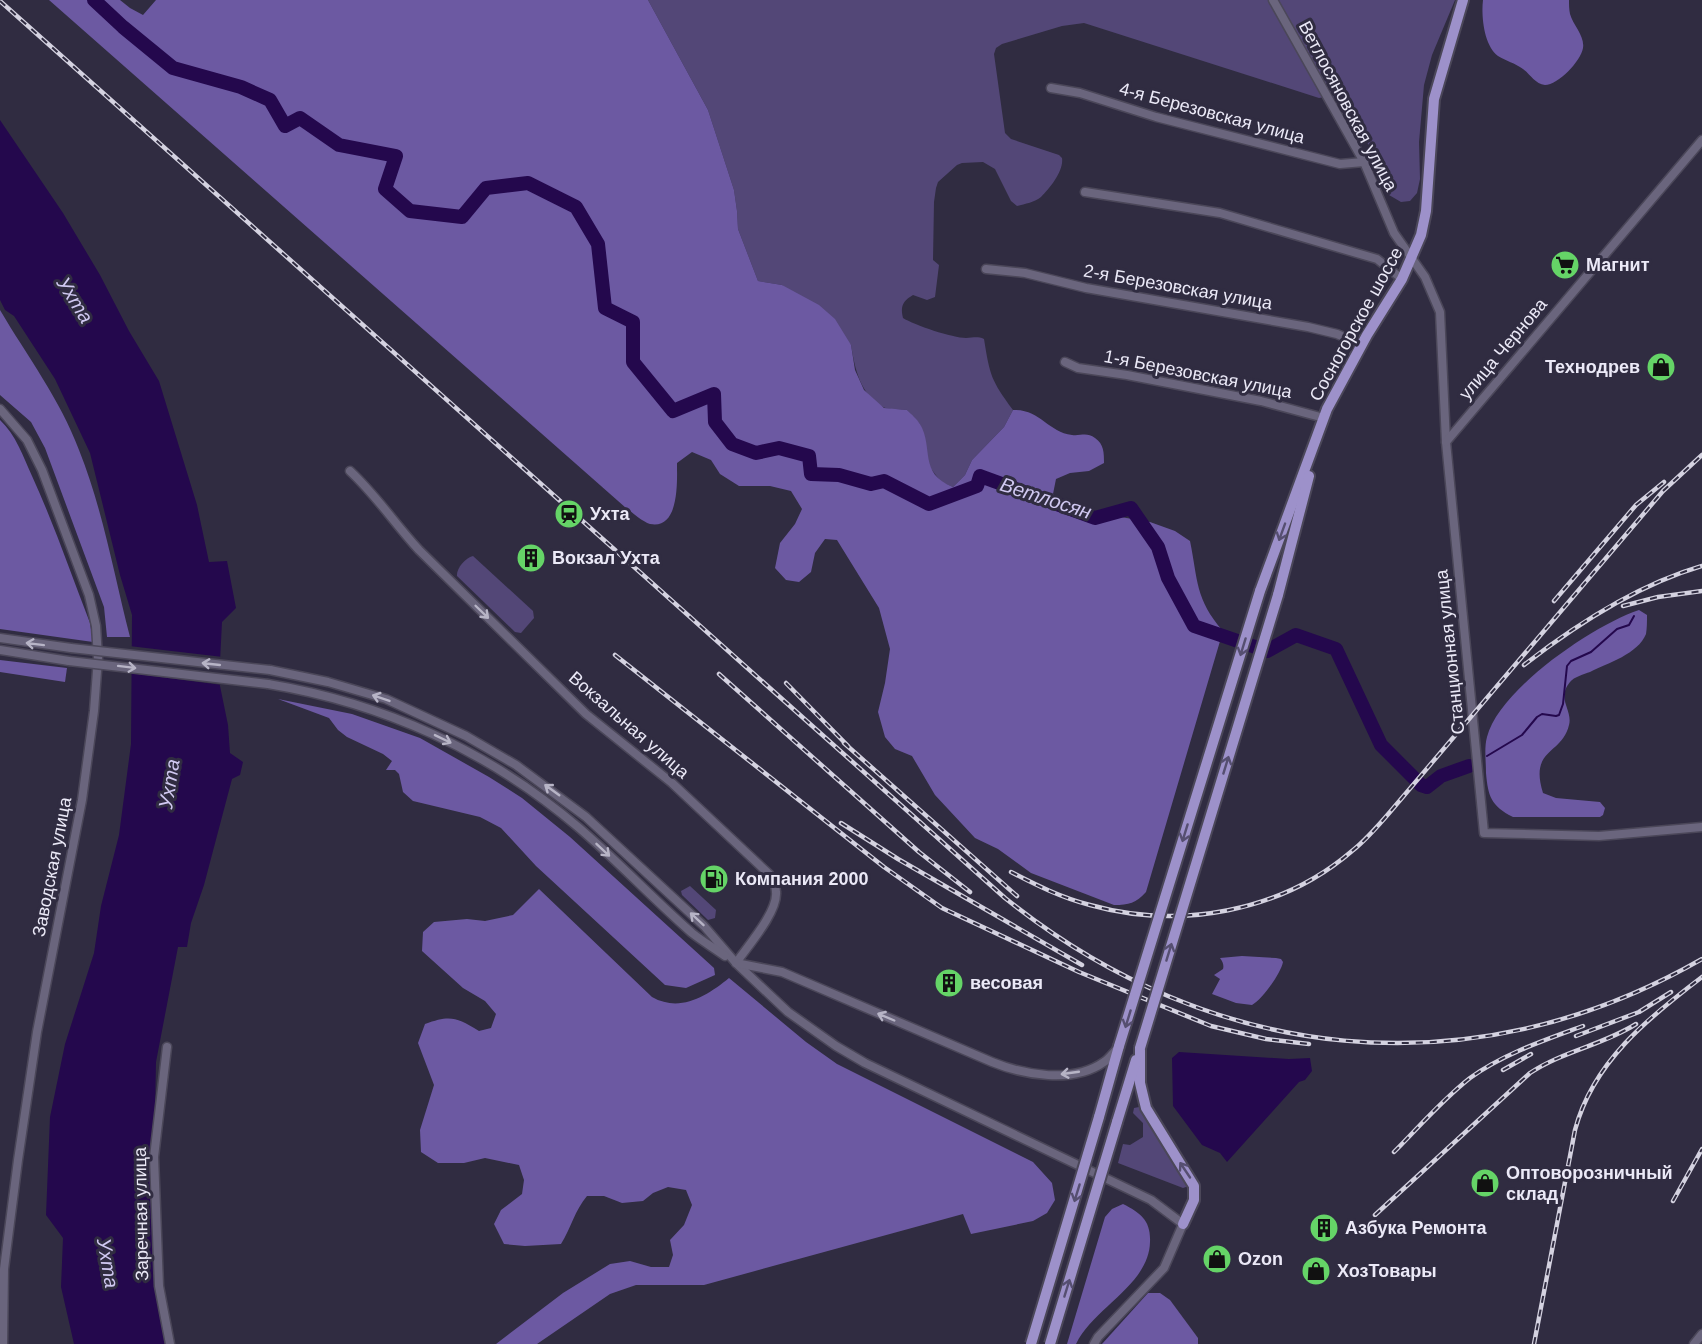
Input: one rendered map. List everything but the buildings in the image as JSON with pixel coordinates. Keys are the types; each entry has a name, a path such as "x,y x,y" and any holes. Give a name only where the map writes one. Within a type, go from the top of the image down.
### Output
{"main road":[{"name":"Сосногорское шоссе","path":"1031,1344 1119,1046 1260,591 1324,418 1362,345 1402,279 1421,235 1426,212 1434,99 1463,0"},
{"name":"Сосногорское шоссе","path":"1050,1344 1278,595 1324,418"},
{"path":"1140,1048 1140,1083 1146,1108 1194,1186 1194,1200 1183,1224"}],"street":[{"name":"Ветлосяновская улица","path":"1273,0 1364,162 1394,233 1412,258"},
{"name":"4-я Березовская улица","path":"1051,88 1080,93 1156,117 1340,164 1364,162"},
{"name":"улица Чернова","path":"1446,442 1702,140"},
{"path":"1085,192 1220,213 1377,259 1402,279"},
{"name":"Станционная улица","path":"1412,258 1425,277 1440,312 1446,442 1485,832 1599,836 1702,827"},
{"name":"2-я Березовская улица","path":"986,269 1025,273 1086,288 1308,327 1337,334 1362,345"},
{"name":"1-я Березовская улица","path":"1065,362 1078,368 1127,375 1261,401 1324,418"},
{"name":"Заводская улица","path":"2,412 27,440 42,470 89,595 96,626 98,658 94,711 82,800 37,1032 18,1160 4,1269 3,1344"},
{"name":"Вокзальная улица","path":"350,471 375,496 402,531 586,714 672,783 773,880 776,893 773,906 736,963"},
{"path":"0,638 270,670 328,682 386,699 491,749 586,817 704,926 736,963 788,1012 836,1046 893,1077 1151,1200 1183,1224 1164,1268 1098,1337 1094,1344"},
{"path":"0,650 69,661 268,684 327,695 383,712 444,739 485,761 533,792 578,827 693,934 736,963 782,972 1006,1068 1026,1072 1065,1074 1084,1071 1105,1061 1119,1046"},
{"name":"Заречная улица","path":"166,1047 154,1157 159,1286 170,1344"},
{"path":"1694,1344 1702,1334"}],"shaded area":[{"path":"49,0 120,0 143,15 156,0 648,0 708,110 734,190 738,229 758,281 782,285 819,305 835,319 851,345 855,370 864,390 884,408 907,410 920,424 935,475 953,487 965,475 972,460 1004,427 1013,410 1030,413 1064,433 1092,436 1102,446 1104,463 1089,471 1070,473 1056,479 1053,494 1068,508 1150,522 1175,531 1190,541 1202,599 1223,631 1146,892 1132,903 1114,905 1031,873 998,849 975,838 935,795 912,756 895,749 885,737 878,712 890,649 879,608 837,540 825,539 815,553 811,572 799,582 786,580 775,568 780,543 795,524 802,509 791,491 770,486 739,486 720,474 711,460 692,452 677,463 675,502 667,519 660,524 650,524 641,519"},
{"path":"648,0 1455,0 1432,55 1424,85 1419,142 1420,179 1417,193 1410,201 1401,202 1389,195 1353,115 1330,96 1319,98 1084,23 1062,26 1002,44 996,48 994,54 1005,133 1011,139 1059,155 1062,163 1056,179 1041,197 1033,202 1017,206 1011,201 995,169 983,162 957,165 938,182 934,202 933,260 939,265 935,297 927,300 913,295 902,307 903,318 952,336 984,339 992,377 1013,410 1004,427 972,460 965,475 953,487 941,482 929,466 920,424 907,410 883,407 869,395 857,372 851,345 782,285 758,281 738,229 734,190 708,110"},
{"path":"1483,0 1569,0 1570,14 1583,44 1578,59 1556,81 1545,85 1538,83 1523,69 1498,56 1489,45 1484,30"},
{"path":"0,310 53,395 79,450 101,519 130,637 107,637 104,607 45,448 31,422 0,395"},
{"path":"0,420 19,446 48,512 90,623 93,642 0,629"},
{"path":"473,556 533,611 534,618 521,633 515,632 457,576 462,564"},
{"path":"1639,610 1647,615 1646,634 1642,641 1630,652 1614,661 1574,679 1566,688 1564,694 1569,725 1565,735 1548,753 1540,768 1543,793 1556,798 1600,802 1605,808 1603,815 1600,817 1513,817 1500,809 1490,794 1485,755 1487,737 1495,718 1509,699 1551,661 1598,629"},
{"path":"0,660 67,668 65,682 0,672"},
{"path":"278,699 352,714 420,738 489,777 522,798 570,837 714,968 715,975 686,988 665,985 536,866 501,828 480,817 413,801 403,792 399,774 395,770 386,770 392,761 383,754 347,737 329,718"},
{"path":"690,886 716,910 715,918 708,920 682,895 681,891"},
{"path":"539,889 652,997 662,1002 683,1003 712,991 729,978 806,1042 837,1064 1033,1162 1052,1183 1055,1200 1047,1213 1033,1221 971,1234 963,1214 704,1285 636,1285 610,1294 537,1344 496,1344 563,1293 610,1264 630,1261 651,1267 669,1267 673,1255 670,1240 684,1225 692,1205 686,1190 668,1187 653,1193 643,1201 622,1203 604,1196 587,1196 561,1244 525,1246 504,1244 494,1224 501,1210 522,1194 524,1180 519,1165 485,1158 464,1163 438,1163 421,1152 420,1130 434,1085 418,1043 425,1024 441,1019 453,1019 479,1031 491,1028 496,1014 485,1001 463,988 422,951 423,932 434,922 467,919 485,921 513,915"},
{"path":"1242,956 1276,958 1283,962 1271,986 1252,1005 1236,1003 1212,994 1220,979 1214,975 1223,969 1220,958"},
{"path":"1139,1107 1189,1186 1183,1188 1118,1163 1123,1144 1130,1145 1143,1137 1143,1123 1133,1113 1134,1108"},
{"path":"1123,1204 1140,1214 1147,1223 1150,1242 1147,1257 1141,1271 1095,1318 1076,1344 1067,1344 1105,1217 1112,1209"},
{"path":"1148,1293 1160,1293 1170,1300 1198,1338 1198,1344 1102,1344"}],"water":[{"path":"0,120 63,213 159,381 197,505 209,562 227,561 236,608 222,622 219,681 228,725 230,753 243,762 240,775 232,779 204,885 191,923 187,947 178,947 156,1062 152,1148 156,1286 166,1344 74,1344 61,1287 63,1238 46,1215 50,1117 65,1044 94,953 101,906 119,835 131,744 132,615 90,453 55,379 14,316 5,310 0,300"},
{"path":"1179,1052 1289,1059 1310,1058 1312,1071 1305,1080 1299,1082 1227,1162 1220,1153 1202,1145 1173,1106 1172,1058"}],"pier":[{"path":"129,646 223,657 222,685 129,673"}],"waterway":[{"name":"Ветлосян","path":"94,0 173,68 241,87 270,100 285,126 300,118 339,145 396,156 385,189 410,211 462,217 486,188 528,183 576,207 598,244 605,308 633,322 633,362 673,411 714,394 715,422 732,444 756,453 779,448 809,456 811,474 839,475 871,484 884,481 929,504 977,486 980,476 1095,518 1131,508 1158,547 1168,578 1194,626 1267,651 1296,635 1336,649 1381,745 1421,785 1427,787 1441,776 1469,766"},
{"name":"Ветлосян","path":"1487,756 1522,735 1542,714 1559,715 1563,704 1567,666 1571,661 1591,652 1617,629 1629,625 1634,616"}],"railway":[{"path":"0,1 1005,898 1085,954 1169,996 1255,1025 1344,1041 1434,1042 1524,1029 1614,1001 1702,959"},
{"path":"1011,872 1049,891 1090,905 1159,916 1194,915 1228,910 1262,901 1294,889 1324,872 1357,847 1376,828 1663,491 1702,455"},
{"path":"1554,601 1636,505 1664,482"},
{"path":"1524,665 1608,607 1654,584 1702,566"},
{"path":"1623,606 1658,597 1702,591"},
{"path":"615,655 884,867 942,908 1079,972 1211,1026 1266,1039 1309,1044"},
{"path":"719,674 919,852 970,892"},
{"path":"786,683 848,746"},
{"path":"844,743 1017,896"},
{"path":"841,823 898,859 1082,965"},
{"path":"1534,1344 1575,1130 1583,1106 1595,1083 1625,1043 1643,1025 1702,977"},
{"path":"1576,1036 1639,1012 1671,992"},
{"path":"1375,1215 1530,1073 1543,1065 1636,1024"},
{"path":"1394,1152 1450,1095 1483,1069 1525,1048 1583,1026"},
{"path":"1503,1070 1531,1054"},
{"path":"1673,1201 1702,1149"}],"place":[{"name":"Магнит","path":"1565,265"},
{"name":"Технодрев","path":"1661,367"},
{"name":"Ухта","path":"569,514"},
{"name":"Вокзал Ухта","path":"531,558"},
{"name":"Компания 2000","path":"714,879"},
{"name":"весовая","path":"949,983"},
{"name":"Оптоворозничный склад","path":"1485,1183"},
{"name":"Азбука Ремонта","path":"1324,1228"},
{"name":"Ozon","path":"1217,1259"},
{"name":"ХозТовары","path":"1316,1271"}]}
